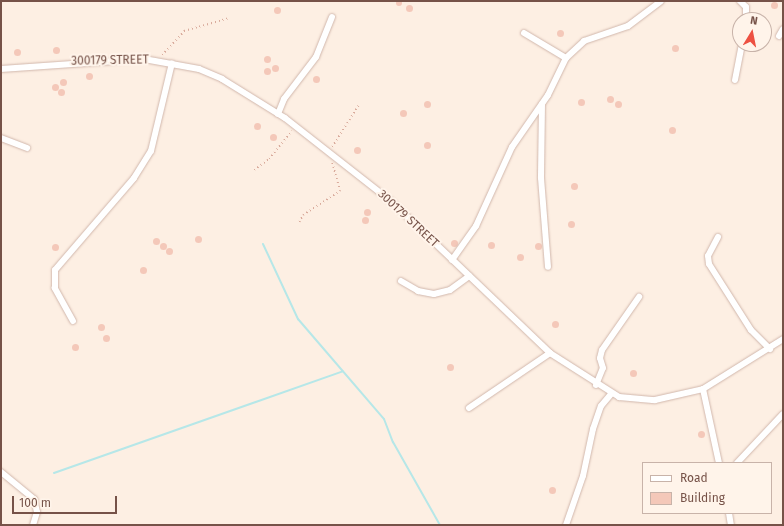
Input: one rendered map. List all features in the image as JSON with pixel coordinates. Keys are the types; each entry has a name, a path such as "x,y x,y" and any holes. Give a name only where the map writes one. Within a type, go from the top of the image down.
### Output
{"street":[{"path":"452,260 476,226 520,133 542,104 566,58 584,41 628,26 661,1"},
{"path":"740,1 746,7 746,12"},
{"path":"278,114 284,98 316,57 332,17"},
{"path":"779,36 783,29"},
{"path":"524,33 566,58"},
{"path":"735,80 740,52"},
{"name":"300179 STREET","path":"1,69 110,59 158,60 222,79 278,114 391,201 550,353 611,394 628,399 655,400 703,389 770,349 780,345 783,339"},
{"path":"73,321 55,288 56,270 134,178 152,151 172,63"},
{"path":"542,104 541,178 548,267"},
{"path":"1,138 27,148"},
{"path":"718,237 708,256 709,264 756,337 770,349"},
{"path":"401,281 418,291 434,294 450,290 469,276"},
{"path":"596,384 603,368 600,358 602,350 640,297"},
{"path":"469,408 550,353"},
{"path":"703,389 719,462"},
{"path":"566,525 583,476 593,429 601,406 611,394"},
{"path":"738,462 783,414"},
{"path":"1,472 34,499 37,512 33,525"},
{"path":"729,514 731,525"}],"path":[{"path":"158,60 173,38 184,31 229,18"},
{"path":"299,222 303,215 340,191 329,152 358,106"},
{"path":"254,170 282,146 296,127"}],"building":[{"path":"399,0 402,3 399,6 396,3"},
{"path":"774,2 777,5 774,8 771,5"},
{"path":"409,5 412,8 409,11 406,8"},
{"path":"277,7 280,10 277,13 274,10"},
{"path":"560,30 563,33 560,36 557,33"},
{"path":"675,45 678,48 675,51 672,48"},
{"path":"56,47 59,50 56,53 53,50"},
{"path":"17,49 20,52 17,55 14,52"},
{"path":"267,56 270,59 267,62 264,59"},
{"path":"275,65 278,68 275,71 272,68"},
{"path":"267,68 270,71 267,74 264,71"},
{"path":"89,73 92,76 89,79 86,76"},
{"path":"316,76 319,79 316,82 313,79"},
{"path":"63,79 66,82 63,85 60,82"},
{"path":"55,84 58,87 55,90 52,87"},
{"path":"61,89 64,92 61,95 58,92"},
{"path":"610,96 613,99 610,102 607,99"},
{"path":"581,99 584,102 581,105 578,102"},
{"path":"427,101 430,104 427,107 424,104"},
{"path":"618,101 621,104 618,107 615,104"},
{"path":"403,110 406,113 403,116 400,113"},
{"path":"257,123 260,126 257,129 254,126"},
{"path":"672,127 675,130 672,133 669,130"},
{"path":"273,134 276,137 273,140 270,137"},
{"path":"427,142 430,145 427,148 424,145"},
{"path":"357,147 360,150 357,153 354,150"},
{"path":"574,183 577,186 574,189 571,186"},
{"path":"367,209 370,212 367,215 364,212"},
{"path":"365,217 368,220 365,223 362,220"},
{"path":"571,221 574,224 571,227 568,224"},
{"path":"198,236 201,239 198,242 195,239"},
{"path":"156,238 159,241 156,244 153,241"},
{"path":"454,240 457,243 454,246 451,243"},
{"path":"491,242 494,245 491,248 488,245"},
{"path":"163,243 166,246 163,249 160,246"},
{"path":"538,243 541,246 538,249 535,246"},
{"path":"55,244 58,247 55,250 52,247"},
{"path":"169,248 172,251 169,254 166,251"},
{"path":"520,254 523,257 520,260 517,257"},
{"path":"143,267 146,270 143,273 140,270"},
{"path":"555,321 558,324 555,327 552,324"},
{"path":"101,324 104,327 101,330 98,327"},
{"path":"106,335 109,338 106,341 103,338"},
{"path":"75,344 78,347 75,350 72,347"},
{"path":"450,364 453,367 450,370 447,367"},
{"path":"633,370 636,373 633,376 630,373"},
{"path":"701,431 704,434 701,437 698,434"},
{"path":"552,487 555,490 552,493 549,490"}],"waterway":[{"path":"263,244 298,319 384,419 393,442 440,525"},
{"path":"54,473 343,371"}]}
